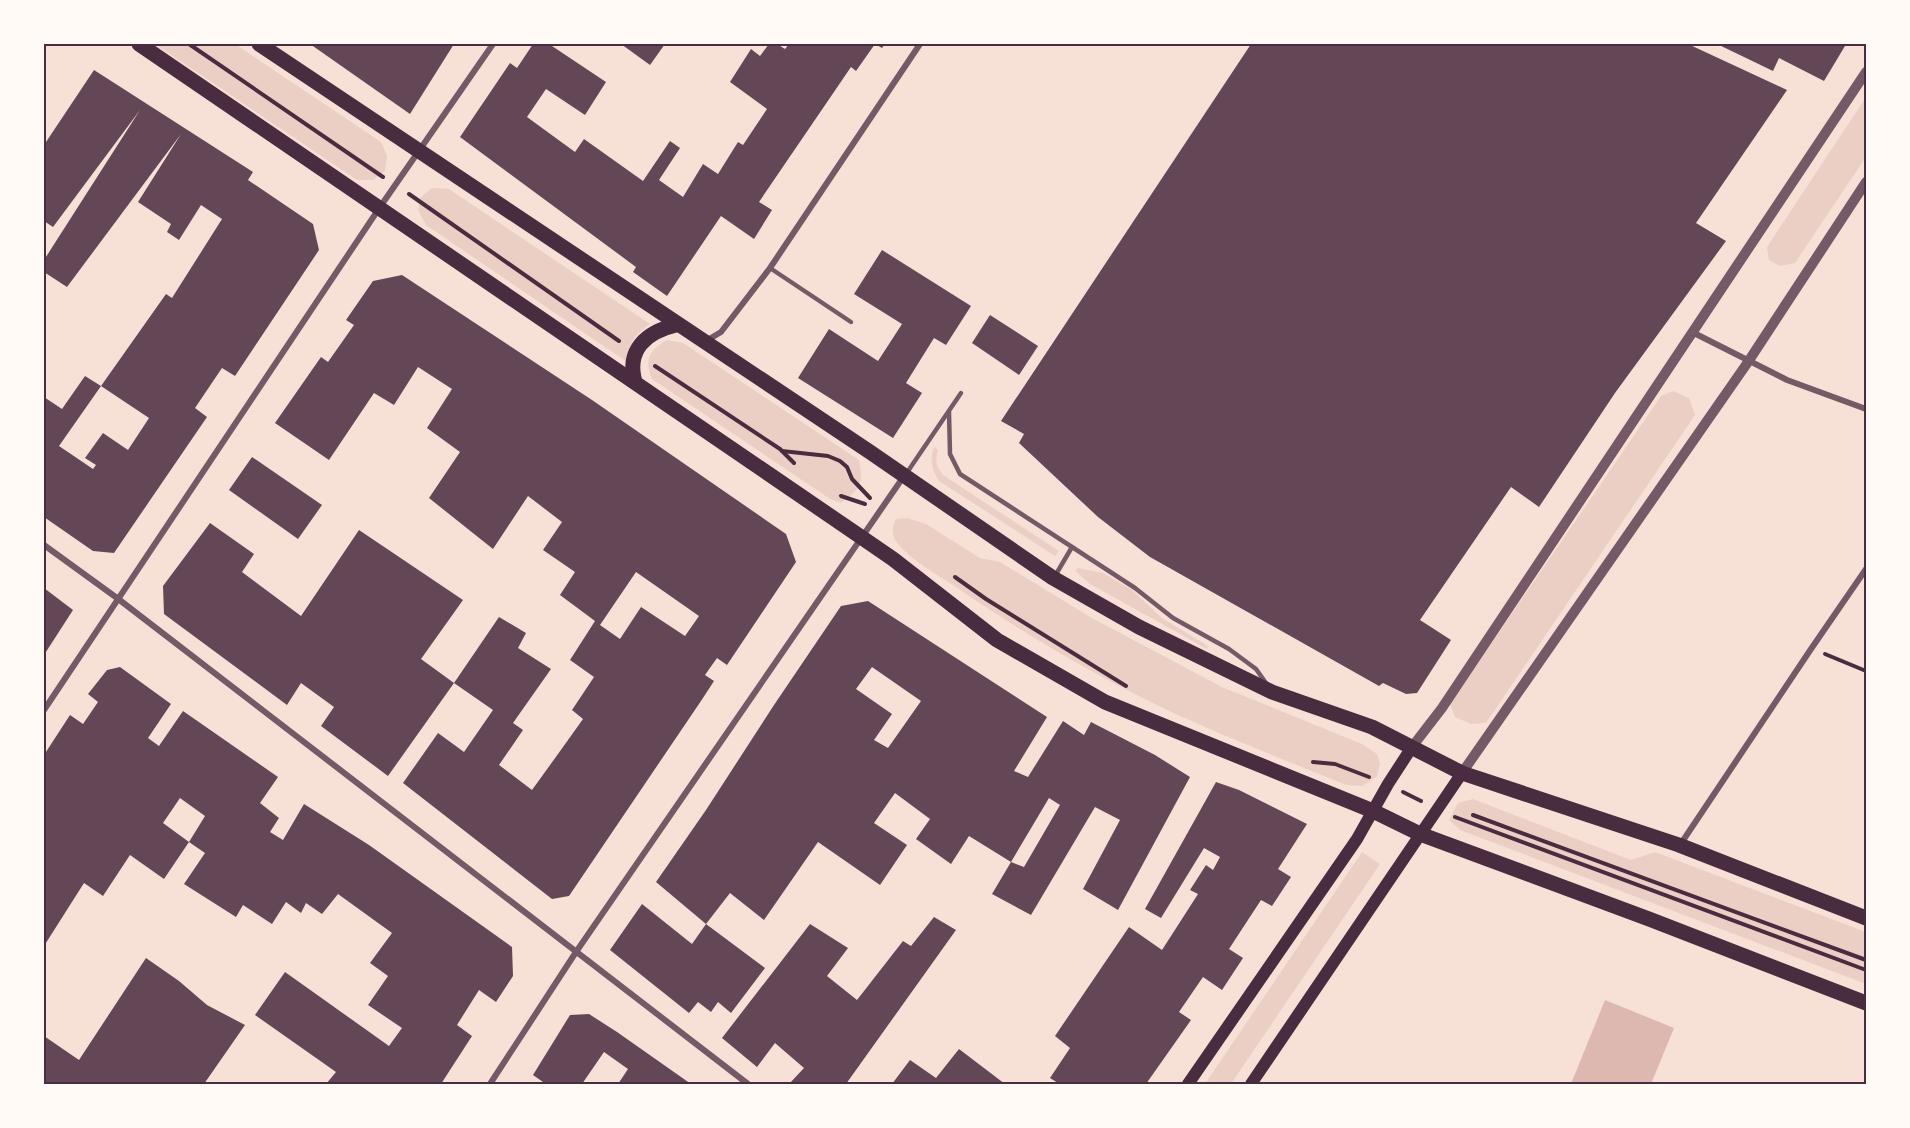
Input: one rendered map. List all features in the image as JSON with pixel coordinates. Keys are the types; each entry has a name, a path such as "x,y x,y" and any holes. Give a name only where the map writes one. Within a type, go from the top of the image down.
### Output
{"main road":[{"path":"139,44 893,559 997,640 1104,702 1373,811 1420,834 1866,1003"},
{"path":"259,44 676,325 705,341 1053,578 1139,627 1272,692 1372,728 1462,773 1679,845 1866,918"},
{"path":"636,382 632,369 633,358 640,344 663,328 676,325"},
{"path":"1188,1084 1357,839 1388,784 1413,747"},
{"path":"1251,1084 1462,773"}],"street":[{"path":"44,710 380,207 493,44"},
{"path":"705,341 721,332 770,268 920,44"},
{"path":"1413,747 1442,708 1866,72"},
{"path":"1462,773 1749,362 1866,182"},
{"path":"1692,332 1787,380 1866,409"},
{"path":"490,1084 576,952 880,509 905,476"},
{"path":"44,544 748,1084"},
{"path":"1679,845 1866,569"}],"lane":[{"path":"770,268 851,322"},
{"path":"905,476 961,393"},
{"path":"949,412 950,453 954,466 960,474 1135,588 1173,618 1228,649 1256,669 1272,692"},
{"path":"1053,578 1072,547"}],"path":[{"path":"189,44 782,452 796,465"},
{"path":"782,452 828,456 840,461 847,467 852,479 880,509"},
{"path":"838,495 880,509"},
{"path":"951,574 986,599 1127,686"},
{"path":"1811,649 1866,670"},
{"path":"1306,761 1335,764 1388,784 1437,809 1866,970"},
{"path":"1473,815 1866,960"}],"shaded area":[{"path":"155,44 235,44 381,142 387,156 385,171 373,180 357,180"},
{"path":"1866,97 1866,157 1795,263 1780,266 1769,260 1767,247"},
{"path":"432,188 449,189 650,324 633,340 627,362 426,225 418,210 421,197"},
{"path":"667,340 683,343 859,460 861,480 853,494 841,503 830,499 652,379 648,361 652,351"},
{"path":"1673,391 1689,398 1695,415 1486,723 1471,724 1455,717 1450,704 1661,396"},
{"path":"934,447 938,450 937,463 943,475 1059,551 1055,556 939,481 932,464"},
{"path":"907,518 926,524 980,558 1000,562 1092,618 1222,687 1362,744 1377,754 1380,763 1377,776 1363,786 1346,785 1178,715 1091,671 1007,621 910,556 896,541 893,532 896,519"},
{"path":"1078,568 1103,573 1132,590 1162,618 1208,646 1207,649 1090,584 1075,571"},
{"path":"1473,799 1631,860 1655,852 1866,932 1866,984 1460,830 1449,820 1458,803"},
{"path":"1362,852 1380,864 1231,1084 1205,1084"},
{"path":"1605,1000 1674,1028 1651,1084 1571,1084"}],"building":[{"path":"310,44 454,44 410,114"},
{"path":"533,44 549,44 606,82 585,115 546,89 527,117 575,152 584,139 643,181 670,141 680,148 659,180 683,197 703,164 718,174 738,142 743,145 767,109 730,82 751,49 760,56 769,44 777,44 785,49 789,44 875,44 856,71 851,67 759,202 772,210 754,239 721,216 667,296 633,272 636,267 460,137 510,63 517,68"},
{"path":"621,44 665,44 650,65"},
{"path":"1251,44 1688,44 1787,90 1696,223 1726,241 1615,393 1539,507 1511,487 1420,620 1451,640 1417,693 1406,694 1383,683 1379,686 1150,557 1098,517 1019,443 1024,434 1001,421"},
{"path":"1717,44 1844,44 1845,46 1824,81 1779,58 1773,71"},
{"path":"94,70 253,172 248,180 313,224 319,250 235,376 222,368 195,408 207,417 114,553 93,551 44,517 44,397 62,409 85,376 101,386 166,294 172,298 222,219 201,205 179,240 167,232 171,224 138,202 181,134 67,287 44,272 44,260 140,110 53,227 44,221 44,145","holes":["101,386 149,418 128,450 103,433 85,458 96,465 93,469 59,446"]},
{"path":"882,250 971,306 946,345 934,338 906,383 922,393 893,438 798,378 829,329 878,361 902,324 854,294"},
{"path":"402,275 592,400 786,534 796,562 727,665 717,658 705,675 714,681 569,896 552,899 403,783 438,733 464,752 493,710 454,683 499,617 526,633 518,648 551,669 513,723 523,730 499,765 532,790 583,719 572,710 594,677 570,660 595,621 560,595 575,572 543,550 562,522 528,496 493,549 429,498 460,452 427,428 452,389 418,367 394,405 374,393 329,460 275,423 321,357 328,362 354,325 346,320 373,281","holes":["636,572 699,616 685,636 641,607 620,639 600,625"]},
{"path":"990,315 1038,346 1019,375 972,343"},
{"path":"252,457 322,505 298,539 229,490"},
{"path":"210,523 254,554 242,572 301,616 359,530 463,600 421,659 454,683 388,776 321,726 334,707 301,683 287,705 164,614 163,586"},
{"path":"44,588 73,610 44,655"},
{"path":"868,601 1047,717 1014,771 1028,777 1063,721 1084,735 1091,722 1155,755 1190,777 1118,910 1083,889 1120,820 1095,807 1031,915 992,894 1011,862 969,836 951,864 916,839 930,819 895,793 874,823 907,845 880,885 818,842 764,920 730,893 706,924 656,882 841,606","holes":["872,667 921,701 888,748 874,740 892,714 856,689","1049,798 1060,805 1024,867 1011,862"]},
{"path":"120,667 171,704 148,738 159,746 183,711 278,777 260,803 279,818 270,832 283,840 304,804 369,845 512,947 513,976 496,1002 479,990 457,1025 472,1036 441,1084 326,1084 336,1072 255,1015 285,972 389,1046 402,1028 368,1005 388,976 370,963 392,933 338,894 322,914 306,903 301,913 286,902 272,924 243,905 236,917 184,884 205,853 189,842 164,879 130,855 103,896 84,883 44,946 44,755 70,715 83,724 98,702 88,694 107,670","holes":["180,798 205,816 189,842 163,823"]},
{"path":"1216,782 1239,790 1307,824 1278,869 1291,877 1272,906 1261,900 1229,949 1243,958 1222,990 1203,977 1179,1012 1191,1020 1146,1084 1056,1084 1058,1083 1050,1078 1070,1048 1055,1036 1129,927 1162,950 1198,894 1190,890 1206,865 1213,870 1220,857 1204,848 1161,918 1145,909"},
{"path":"642,904 692,944 706,924 765,968 731,1013 718,1002 711,1012 698,1002 689,1013 610,950"},
{"path":"934,917 956,930 846,1084 789,1084 804,1068 775,1043 757,1067 722,1038 810,924 848,948 827,976 857,1000 903,941 911,946"},
{"path":"146,958 179,981 207,1005 245,1025 204,1084 44,1084 44,1036 79,1060"},
{"path":"589,1014 691,1084 618,1084 628,1069 604,1052 582,1084 541,1084 543,1082 533,1075 570,1015"},
{"path":"959,1049 1005,1084 892,1084 910,1060 936,1078"}]}
